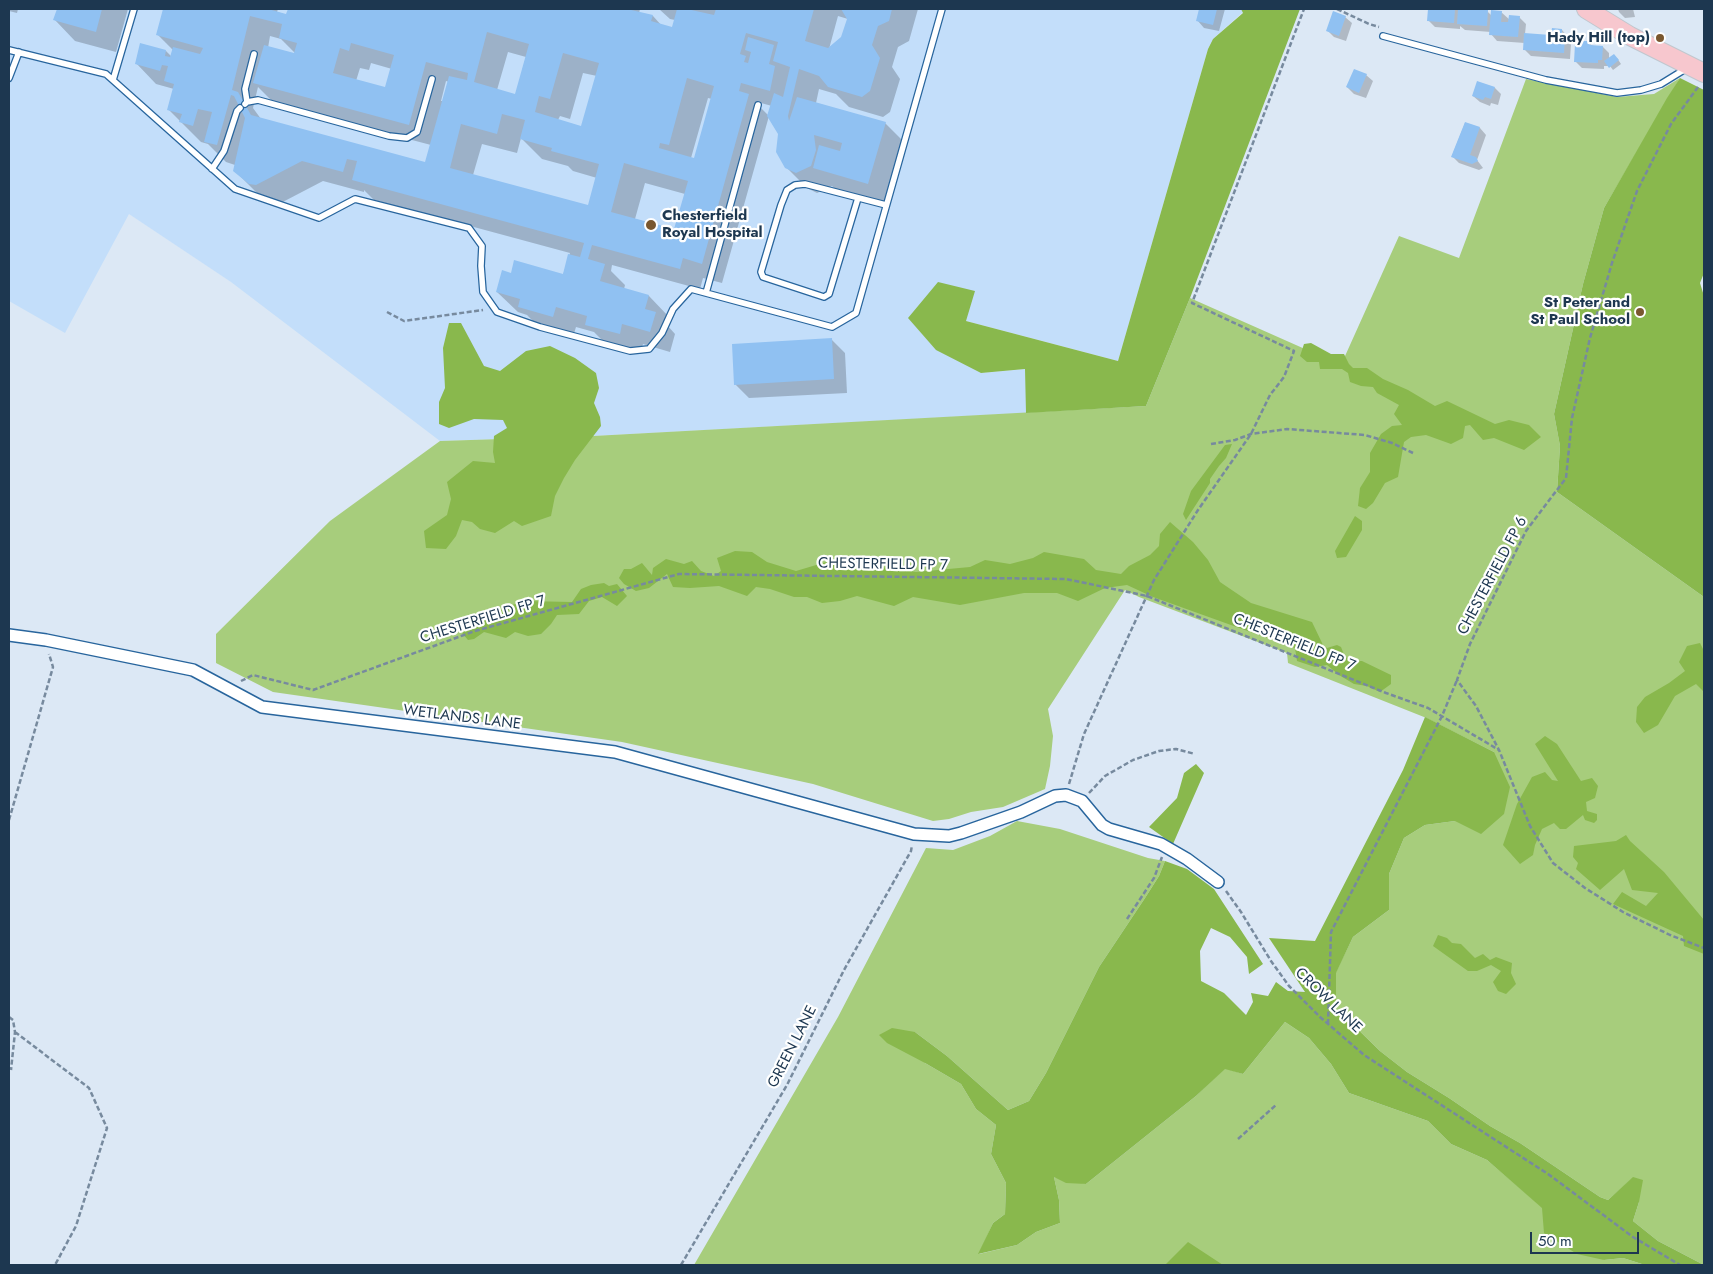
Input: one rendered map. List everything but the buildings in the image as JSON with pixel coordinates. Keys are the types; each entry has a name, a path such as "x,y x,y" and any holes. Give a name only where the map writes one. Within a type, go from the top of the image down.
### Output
{"main road":[{"path":"1586,9 1697,75"}],"street":[{"name":"WETLANDS LANE","path":"9,635 46,640 193,670 262,707 615,752 914,834"},
{"path":"914,834 949,836 961,833 1021,812 1055,796 1066,795 1082,801 1102,825 1109,829 1166,847 1202,869 1218,882"}],"lane":[{"path":"113,80 134,9"},
{"path":"9,50 106,74 235,189 319,218 355,199 469,228 482,246 483,292 497,312 540,327 630,351 649,349 662,333 674,309 691,289 832,327 856,312 942,9"},
{"path":"1383,36 1546,80 1617,93 1641,90 1697,75"},
{"path":"9,78 20,52"},
{"path":"244,105 245,89 254,54"},
{"path":"212,169 224,151 237,111 244,105 258,100 389,136 407,138 416,132 432,80"},
{"path":"706,293 758,105"},
{"path":"858,198 829,294 824,297 763,277 761,272 781,205 787,190 795,185 805,184 886,205"}],"path":[{"path":"1068,786 1084,734 1154,580 1198,510 1251,434 1270,395 1284,377 1294,351 1192,303 1304,9"},
{"name":"CHESTERFIELD FP 6","path":"1328,1024 1332,932 1442,716 1470,644 1526,531 1566,478 1572,418 1590,338 1612,263 1637,191 1697,75"},
{"path":"387,312 404,321 495,309"},
{"path":"1211,444 1235,440 1251,434 1287,429 1365,435 1392,443 1413,453"},
{"name":"CHESTERFIELD FP 7","path":"252,676 313,690 475,631 679,574 1066,579 1147,596 1428,708 1499,750"},
{"path":"9,820 53,667 46,640"},
{"path":"1457,680 1476,706 1499,750 1530,826 1553,863 1585,888 1623,912 1670,935 1704,948"},
{"path":"1082,801 1105,776 1134,760 1159,751 1176,749 1196,754"},
{"name":"GREEN LANE","path":"681,1265 787,1085 844,970 911,850 914,834"},
{"path":"1126,919 1154,878 1166,847"},
{"name":"CROW LANE","path":"1218,882 1230,895 1280,975 1328,1024 1371,1060 1548,1174 1633,1237 1680,1265"},
{"path":"9,1017 14,1020 15,1032 11,1070"},
{"path":"15,1032 90,1088 107,1128 76,1226 55,1265"},
{"path":"1238,1139 1276,1105"}],"shaded area":[{"name":"Chesterfield Royal Hospital","path":"9,9 1241,9 1243,12 1213,39 1208,49 1118,361 966,321 939,282 981,373 1026,369 1026,413 593,436 440,441 231,282 129,214 65,333 9,301"}],"green space":[{"path":"1241,9 1300,9 1190,298 1146,406 1026,413 1025,369 981,373 936,350 908,318 938,282 975,291 966,321 1118,361 1208,49 1213,39 1243,13"},
{"path":"1680,78 1604,208 1583,284 1554,414 1560,446 1557,492 1704,597 1704,1265 1658,1241 1633,1221 1639,1202 1633,1178 1608,1200 1600,1197 1520,1143 1490,1126 1407,1072 1380,1051 1336,1008 1335,974 1353,937 1389,910 1389,874 1404,838 1425,825 1455,821 1494,752 1424,717 1288,663 1287,653 1125,590 1048,709 1053,736 1050,766 1045,789 1003,807 933,821 813,784 622,742 273,692 216,663 216,634 330,521 440,441 593,436 1146,406 1190,298 1341,365 1399,236 1459,258 1526,79 1617,97 1654,94"},
{"name":"St Peter and St Paul School","path":"1680,78 1704,90 1704,273 1700,283 1704,296 1704,597 1557,492 1560,446 1554,414 1583,284 1604,208"},
{"path":"449,323 461,323 484,366 500,371 526,351 550,346 575,358 596,373 599,388 594,403 600,417 601,426 564,478 555,496 551,516 522,526 514,521 495,533 480,529 472,522 462,520 456,536 446,549 426,548 424,531 447,515 451,499 447,482 473,461 495,463 493,452 494,436 507,428 503,420 474,419 449,428 439,424 439,402 445,388 443,348"},
{"path":"1311,343 1331,354 1344,354 1353,368 1367,368 1383,379 1408,390 1435,406 1447,401 1495,424 1509,420 1529,425 1541,437 1524,450 1494,438 1483,440 1470,425 1465,426 1463,438 1451,444 1426,435 1411,437 1404,442 1398,477 1385,483 1373,503 1366,509 1358,506 1360,488 1370,472 1370,453 1381,434 1392,426 1402,425 1394,414 1399,405 1377,393 1373,387 1361,386 1350,382 1348,373 1342,369 1320,369 1319,362 1307,362 1300,356 1304,344"},
{"path":"1232,444 1226,458 1210,479 1210,483 1186,520 1183,514 1191,491 1225,445"},
{"path":"1355,516 1362,521 1362,530 1346,557 1337,558 1335,551"},
{"path":"1170,522 1193,542 1208,560 1220,582 1251,603 1312,622 1323,645 1327,648 1337,645 1341,647 1345,657 1353,661 1362,661 1391,675 1391,684 1380,692 1367,686 1354,684 1327,665 1315,667 1297,661 1295,648 1153,597 1127,585 1105,588 1078,601 1057,593 1024,593 960,605 913,597 894,606 857,596 840,601 822,603 807,597 794,597 770,589 756,587 747,596 719,586 673,587 667,574 649,588 636,591 624,584 619,578 624,569 631,569 642,563 652,575 653,568 666,559 684,564 692,561 701,571 714,576 721,571 717,558 735,551 752,552 767,562 796,571 833,560 916,572 970,567 985,560 1010,564 1033,558 1044,552 1084,559 1096,570 1121,574 1129,566 1150,555 1159,546 1160,534"},
{"path":"604,583 609,586 617,584 627,596 617,606 602,597 589,601 579,614 557,615 541,634 528,636 515,632 506,638 484,632 474,639 468,640 462,633 465,628 509,606 525,601 572,602 581,589"},
{"path":"1700,643 1704,651 1704,692 1696,684 1675,696 1658,725 1644,733 1636,722 1637,707 1645,697 1685,671 1679,662 1687,646"},
{"path":"1425,717 1494,752 1510,787 1504,814 1481,834 1455,821 1425,825 1404,838 1389,874 1389,910 1353,937 1336,973 1336,1008 1380,1051 1407,1072 1490,1126 1520,1143 1600,1197 1608,1200 1633,1177 1643,1180 1633,1221 1658,1241 1704,1265 1645,1265 1623,1258 1604,1260 1577,1254 1544,1233 1542,1208 1487,1160 1451,1144 1428,1121 1349,1093 1331,1064 1309,1038 1285,1022 1243,1074 1225,1069 1196,1096 1086,1184 1066,1183 1054,1177 1059,1200 1060,1223 1036,1232 1017,1245 978,1254 993,1223 1005,1214 1006,1183 991,1154 996,1125 976,1109 961,1084 887,1043 879,1035 892,1028 915,1032 947,1056 1008,1110 1029,1101 1046,1073 1099,967 1159,876 1165,861 1187,869 1214,889 1263,964 1249,974 1247,957 1230,937 1211,928 1200,951 1201,981 1224,993 1246,1015 1253,1002 1251,993 1268,996 1276,982 1288,991 1305,992 1269,938 1315,941 1403,770"},
{"path":"1545,736 1557,744 1581,781 1592,778 1598,786 1595,798 1586,802 1587,811 1597,814 1597,820 1594,823 1585,820 1583,815 1566,829 1560,829 1554,823 1542,829 1533,855 1520,864 1503,845 1517,804 1532,777 1545,772 1552,780 1558,781 1535,744"},
{"path":"1196,764 1204,773 1173,844 1149,827 1177,798 1184,773"},
{"path":"1017,821 1060,829 1148,858 1165,861 1159,876 1099,967 1046,1073 1029,1101 1008,1110 947,1056 915,1032 925,1063 961,1084 976,1109 996,1125 991,1154 1006,1183 1005,1214 993,1223 979,1254 1017,1245 1036,1232 1060,1223 1059,1200 1054,1177 1086,1184 1196,1096 1225,1068 1243,1074 1285,1022 1309,1038 1331,1064 1349,1093 1428,1121 1451,1144 1487,1160 1604,1260 1623,1258 1645,1265 694,1265 838,1017 926,848 953,850 990,836"},
{"path":"1626,835 1630,841 1664,872 1704,920 1704,954 1684,946 1683,936 1613,904 1622,892 1646,906 1658,893 1632,890 1624,869 1600,890 1576,869 1578,863 1573,857 1574,846 1616,841"},
{"path":"1438,935 1447,938 1452,943 1461,944 1475,958 1483,954 1490,960 1496,957 1512,963 1511,973 1516,984 1506,994 1498,991 1493,982 1501,971 1491,965 1477,971 1468,971 1433,946"},
{"path":"1188,1242 1223,1265 1165,1265"}],"place":[{"name":"Hady Hill (top)","path":"1660,38"},
{"name":"Chesterfield Royal Hospital","path":"651,225"},
{"name":"St Peter and St Paul School","path":"1640,312"}]}
